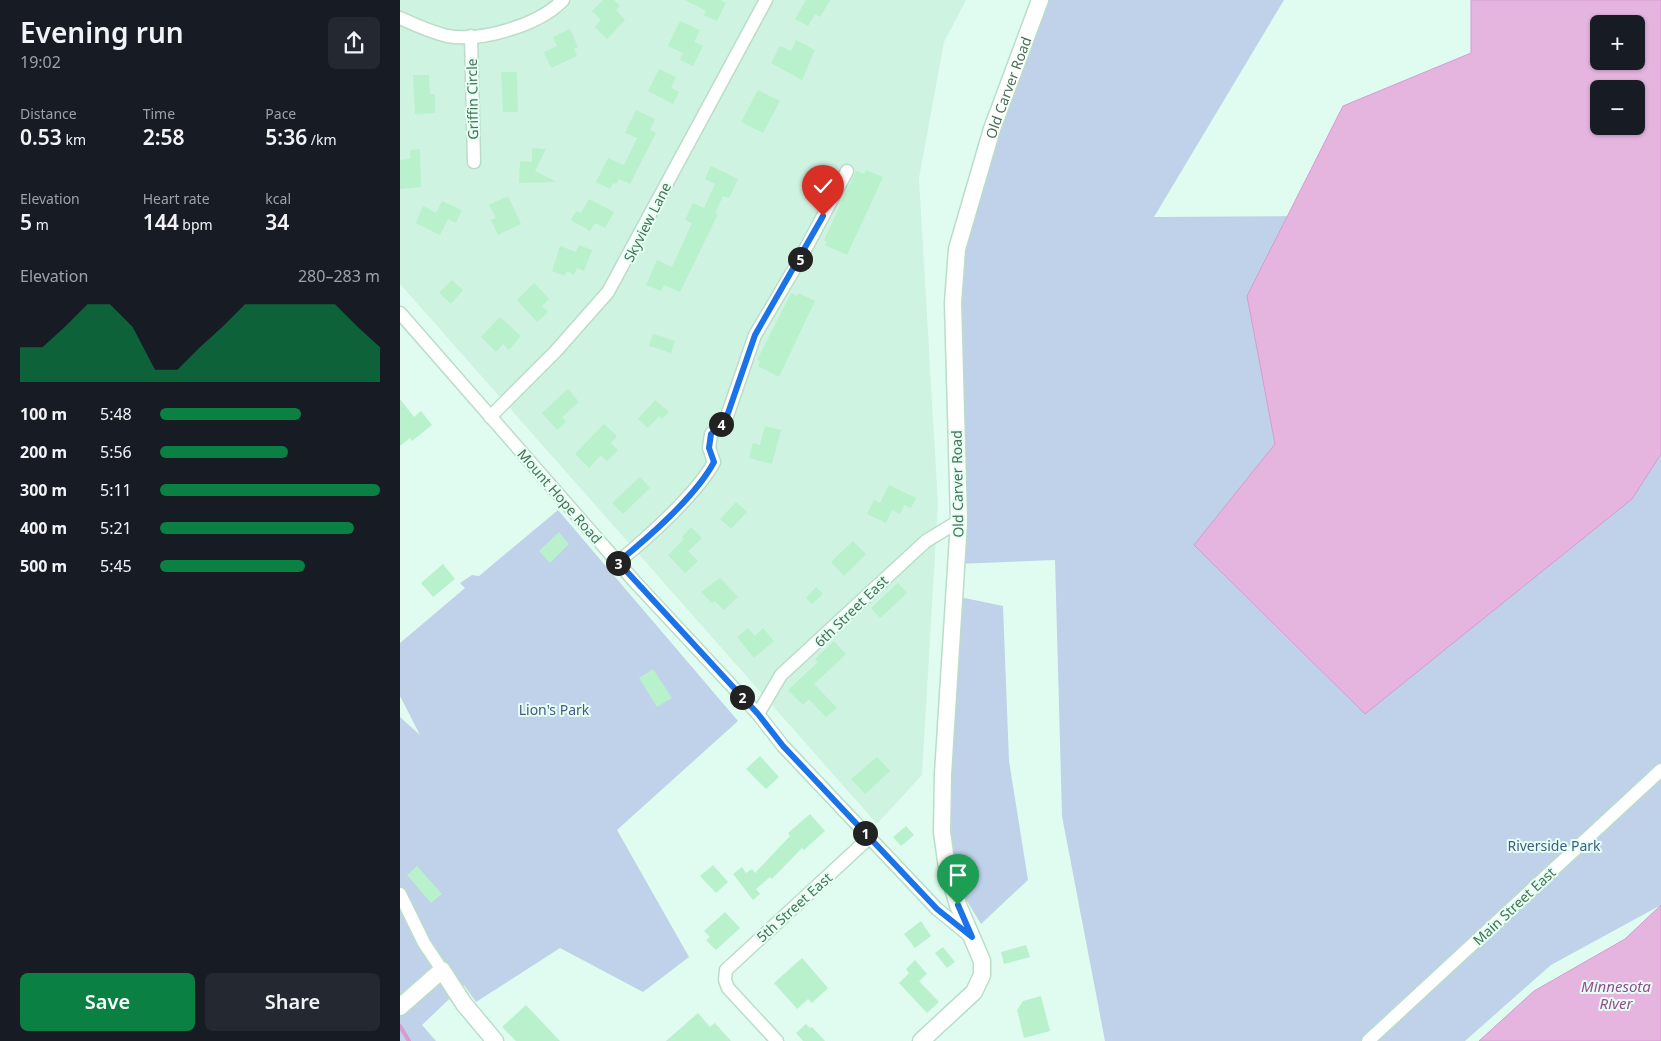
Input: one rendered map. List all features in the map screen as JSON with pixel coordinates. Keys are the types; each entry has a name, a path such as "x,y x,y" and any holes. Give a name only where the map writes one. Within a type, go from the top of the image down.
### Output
{"street":[{"path":"400,18 441,34 471,36 514,28 549,12 563,0"},
{"name":"Skyview Lane","path":"490,416 556,352 608,292 766,0"},
{"name":"Old Carver Road","path":"921,1041 974,992 982,975 982,961 955,896 947,868 942,832 943,774 959,521 953,303 957,249 992,129 1040,0"},
{"name":"Griffin Circle","path":"471,36 474,162"},
{"path":"618,562 693,491 709,472 714,462 709,448 711,434 726,419 755,335 799,261 847,171"},
{"name":"Mount Hope Road","path":"400,313 618,562 758,714 783,746 937,909 972,937"},
{"name":"6th Street East","path":"758,714 782,675 926,541 959,521"},
{"name":"Main Street East","path":"1368,1041 1661,770"},
{"name":"5th Street East","path":"777,1041 735,997 725,980 726,970 870,837"},
{"path":"400,894 424,943 464,1004 496,1041"},
{"path":"400,1007 442,970"}],"shaded area":[{"path":"400,0 966,0 944,42 919,178 938,504 922,775 877,824 400,284"}],"green space":[{"name":"Riverside Park","path":"1045,0 1284,0 1154,217 1661,214 1661,905 1551,965 1465,1041 1105,1041 1062,816 1055,560 957,564 957,249"},
{"name":"Lion's Park","path":"558,510 738,721 617,830 689,957 643,992 560,948 476,1002 464,985 422,1025 436,1041 400,1041 400,717 420,735 400,696 400,643 465,588 460,583 472,575 479,576"},
{"path":"955,596 1003,606 1009,761 1028,880 981,924 947,868"}],"water":[{"path":"1471,0 1661,0 1661,454 1632,499 1365,714 1194,545 1275,444 1247,296 1343,106 1471,53"},
{"name":"Minnesota River","path":"1661,905 1661,1041 1479,1041 1534,991 1625,939"}],"building":[{"path":"603,0 614,0 620,6 616,10 625,20 607,39 595,27 601,20 592,11"},
{"path":"685,0 721,0 726,3 717,21 704,15 706,11"},
{"path":"806,0 830,0 820,17 815,14 808,26 795,19"},
{"path":"680,21 700,30 694,42 703,46 693,66 680,60 683,53 668,46"},
{"path":"570,29 578,47 574,49 577,56 551,68 544,52 557,46 553,37"},
{"path":"796,40 815,50 802,80 771,63 780,46 791,51"},
{"path":"659,69 676,77 671,88 679,92 673,104 648,91"},
{"path":"501,72 517,72 518,112 503,112"},
{"path":"413,75 429,75 430,94 435,94 435,113 415,114"},
{"path":"758,90 780,101 763,133 741,122"},
{"path":"636,110 655,119 650,130 656,133 630,184 619,179 616,184 613,183 610,189 596,182 608,158 624,165 637,138 625,133"},
{"path":"532,148 546,149 535,171 557,182 519,183 520,161 532,162"},
{"path":"420,149 421,187 400,189 400,160 410,159 410,150"},
{"path":"711,166 738,179 729,198 723,196 715,213 718,214 680,292 664,285 661,291 646,285 657,260 672,267 692,223 685,220 693,203 704,208 715,184 705,179"},
{"path":"866,170 883,177 847,255 825,245 827,242 824,240 856,171 864,174"},
{"path":"508,196 521,224 498,235 491,220 496,218 489,205"},
{"path":"589,199 614,212 605,228 595,223 590,231 571,220 576,211 581,213"},
{"path":"442,201 462,210 456,223 448,219 440,235 416,223 423,206 436,213"},
{"path":"579,245 592,250 584,271 577,268 574,275 567,271 564,276 552,271 560,246 576,252"},
{"path":"452,280 463,290 451,304 439,293"},
{"path":"534,283 549,299 542,306 548,312 537,322 517,300"},
{"path":"791,293 797,296 798,293 815,301 779,377 758,366 760,361 757,360"},
{"path":"500,317 521,336 509,350 503,344 496,352 481,337"},
{"path":"653,334 675,341 671,353 649,346"},
{"path":"568,389 579,402 562,417 566,422 557,430 542,413"},
{"path":"400,399 414,417 421,411 432,425 412,441 410,438 400,446"},
{"path":"655,400 669,412 662,419 659,416 648,428 638,419"},
{"path":"604,424 617,436 611,443 618,450 607,461 601,455 589,468 575,454"},
{"path":"765,426 781,430 772,464 749,458 753,443 760,445"},
{"path":"640,477 650,488 623,514 612,503"},
{"path":"889,485 916,498 911,508 904,505 900,514 892,510 886,523 867,514 874,500 880,503"},
{"path":"736,502 747,512 731,529 720,519"},
{"path":"691,527 702,538 688,551 698,561 685,573 668,555 684,539 682,537"},
{"path":"559,532 569,544 550,563 539,551"},
{"path":"853,541 866,554 844,576 831,562"},
{"path":"443,564 455,579 433,597 421,583"},
{"path":"720,578 738,597 724,610 715,601 712,603 701,592"},
{"path":"898,583 907,593 880,618 871,608"},
{"path":"816,587 823,594 812,604 806,598"},
{"path":"748,628 755,636 763,628 774,641 754,658 737,637"},
{"path":"834,641 846,654 814,684 837,708 826,717 809,699 803,705 788,690 818,662 815,659"},
{"path":"653,669 672,698 657,707 639,678"},
{"path":"760,756 779,777 766,789 746,769"},
{"path":"877,757 890,771 865,794 851,779"},
{"path":"810,814 825,831 804,850 802,848 772,879 770,877 756,889 760,894 753,900 733,874 742,867 746,873 752,869 755,873 790,836 788,833"},
{"path":"906,826 914,835 901,846 893,837"},
{"path":"713,865 728,882 716,893 700,876"},
{"path":"417,866 442,894 431,903 407,875"},
{"path":"725,912 740,928 716,950 706,940 710,937 704,931"},
{"path":"921,921 931,936 915,948 904,934"},
{"path":"1026,945 1030,957 1004,964 1001,952"},
{"path":"943,947 955,962 947,968 935,953"},
{"path":"802,958 828,988 812,1003 808,999 797,1009 774,983"},
{"path":"915,960 927,974 919,981 939,1002 927,1013 899,983 909,973 906,969"},
{"path":"1041,996 1050,1031 1024,1038 1017,1010 1023,1001"},
{"path":"526,1005 560,1041 516,1041 502,1027"},
{"path":"698,1013 710,1027 715,1023 731,1041 666,1041"},
{"path":"806,1024 810,1028 812,1027 825,1041 803,1041 796,1033"}],"waterway":[{"path":"400,1026 409,1041"}],"route":[{"path":"823,216 755,335 726,419 711,434 709,448 714,462 709,472 693,491 632,551 618,562 758,714 783,746 937,909 972,937 958,905"}]}
